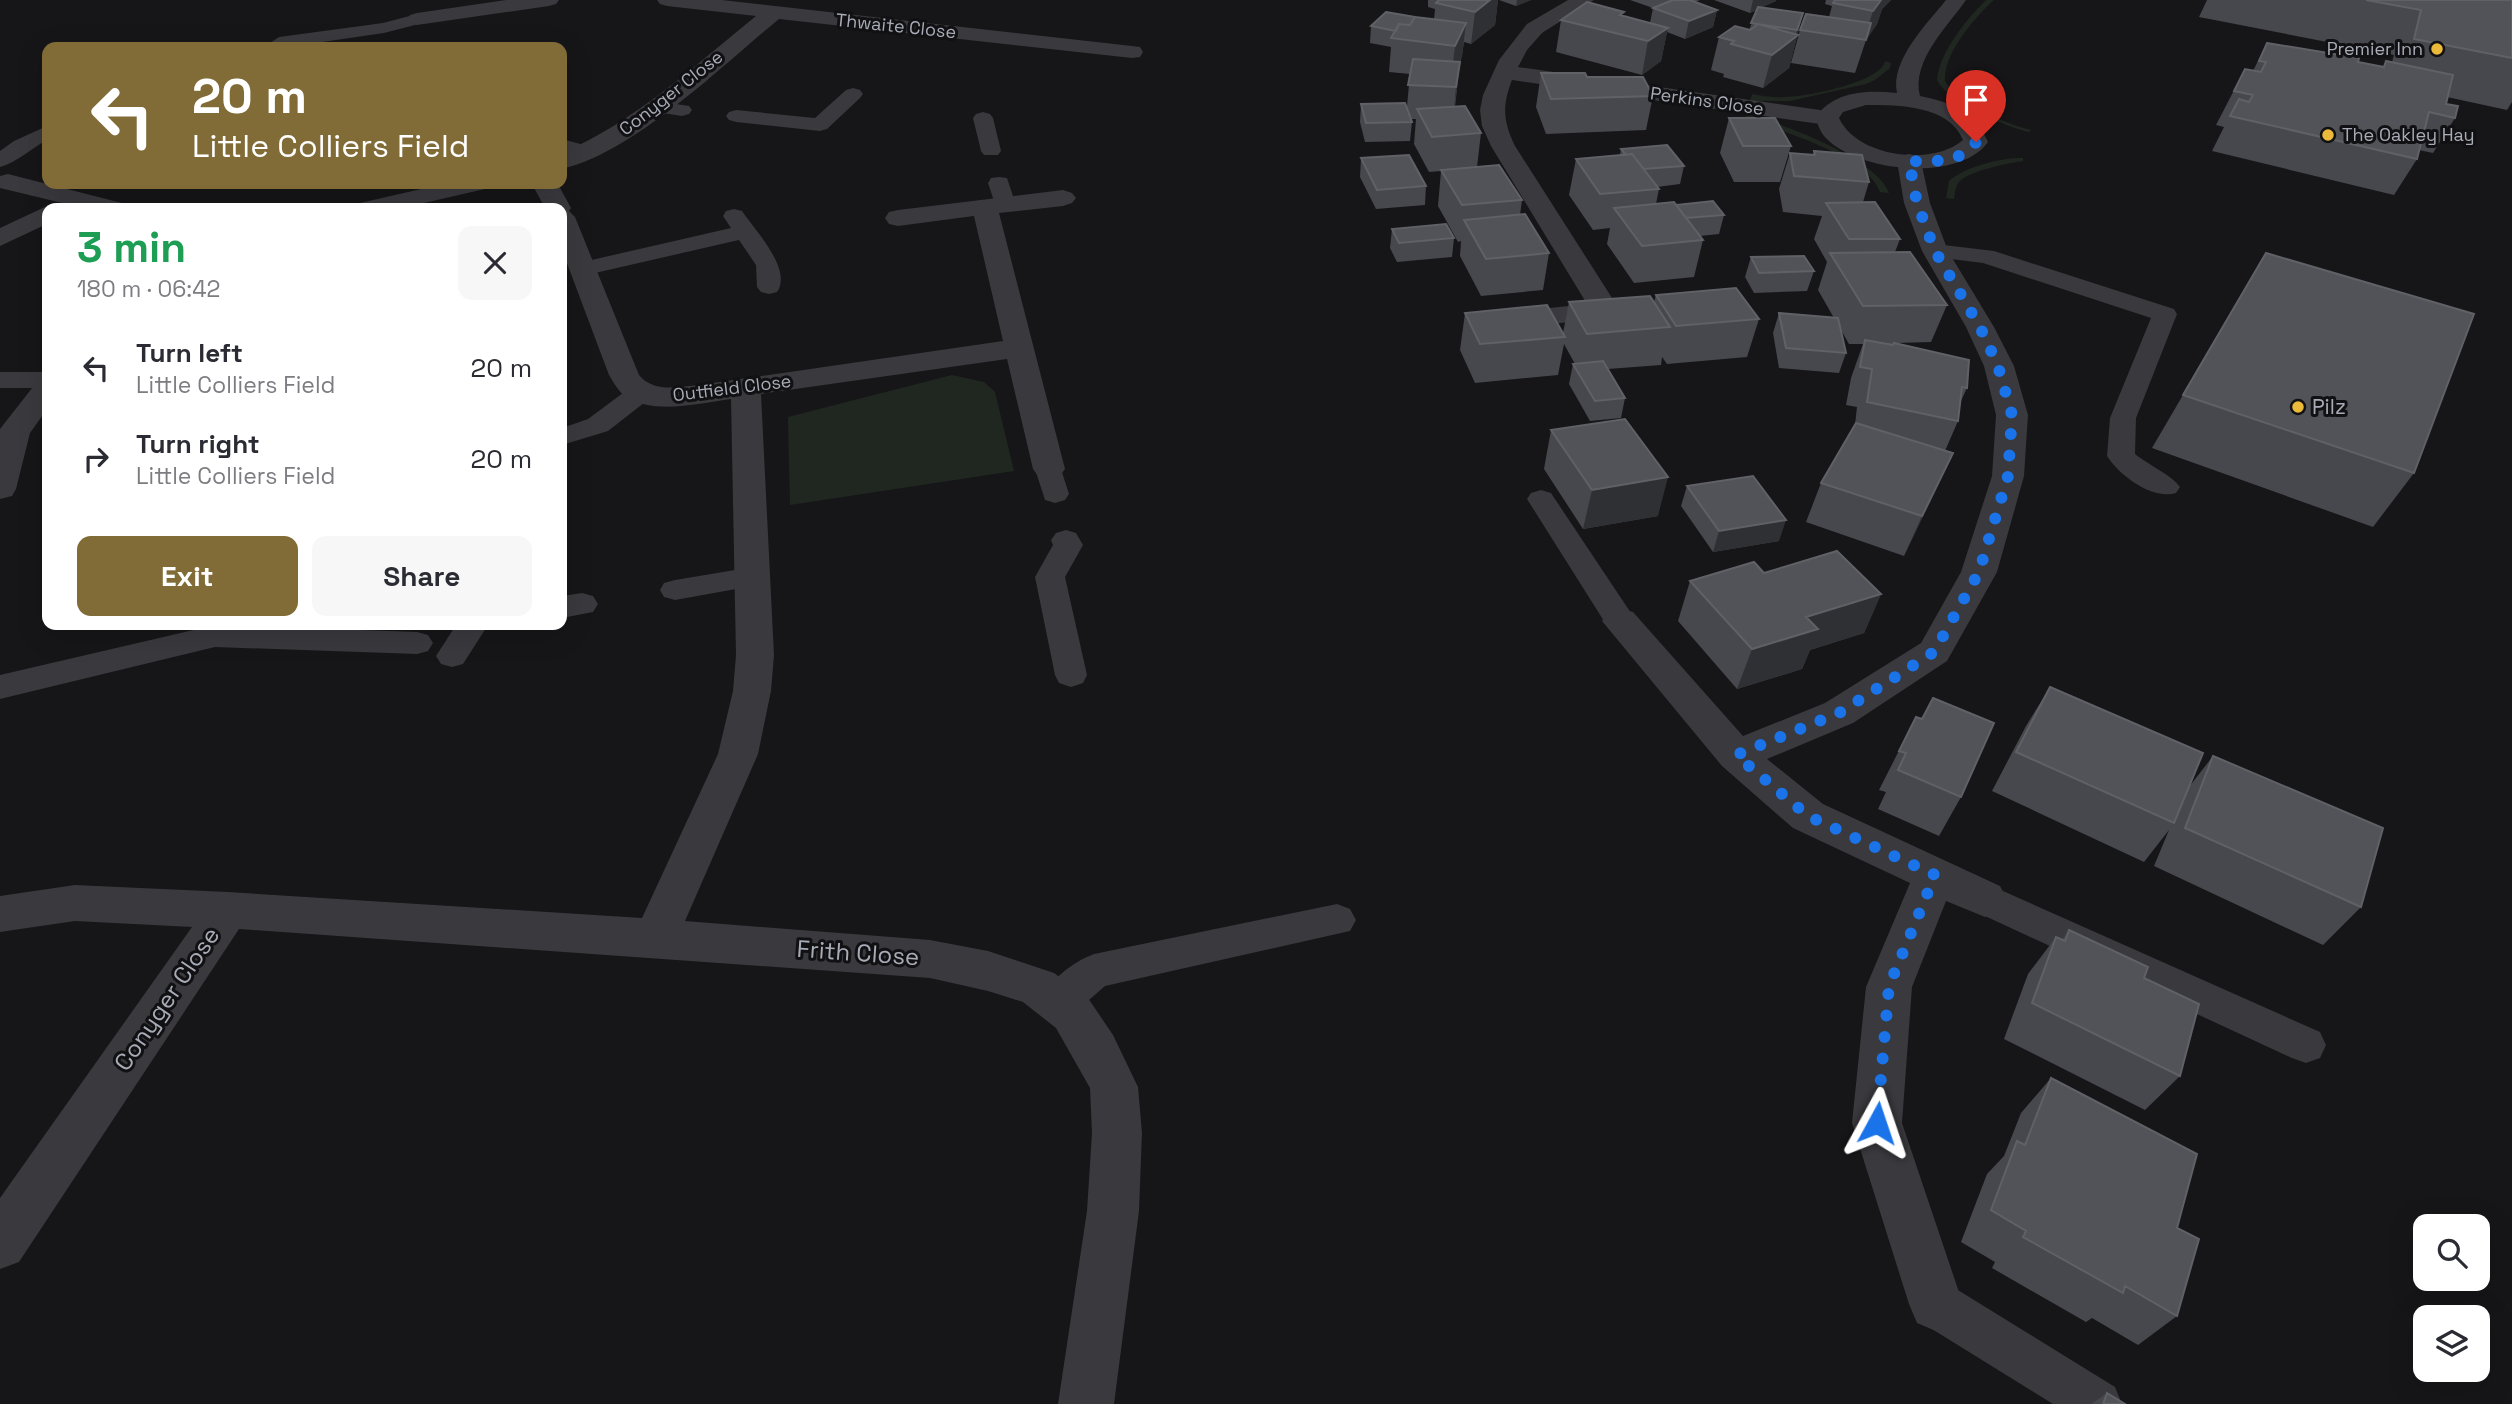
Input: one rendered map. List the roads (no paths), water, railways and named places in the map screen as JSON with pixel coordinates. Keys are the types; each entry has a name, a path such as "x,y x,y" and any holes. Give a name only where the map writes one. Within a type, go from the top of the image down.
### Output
{"street":[{"path":"417,19 517,15 549,0"},
{"name":"Thwaite Close","path":"667,0 1132,52"},
{"path":"1584,0 1549,18 1524,37 1511,54 1490,105 1493,127 1606,311"},
{"path":"1909,100 1907,84 1916,60 1928,37 1956,0"},
{"name":"Conyger Close","path":"567,160 615,137 657,107 774,12"},
{"path":"1000,37 1016,20"},
{"name":"Perkins Close","path":"1504,72 1827,118"},
{"path":"1866,98 1909,100 1951,113 1974,132 1976,142 1970,150 1958,157 1909,161 1869,153 1849,145 1835,135 1827,118 1835,107 1847,102 1866,98"},
{"path":"1736,755 1839,713 1934,652 1979,572 2008,476 2012,415 1998,366 1980,327 1935,251 1917,203 1909,161"},
{"path":"3,173 66,203"},
{"path":"391,203 454,189"},
{"path":"898,218 997,198 1063,198"},
{"path":"997,198 1019,348 1052,482"},
{"path":"0,238 42,217"},
{"path":"567,230 619,361 623,380 640,393"},
{"path":"1498,320 1646,307"},
{"name":"Outfield Close","path":"640,393 663,397 746,388 1019,348"},
{"path":"655,938 741,743 752,691 755,655 746,388"},
{"path":"0,489 15,432 42,396"},
{"path":"1620,621 1736,755 1808,816 1985,899"},
{"path":"1935,875 1889,986 1877,1123 1937,1304"},
{"name":"Conyger Close","path":"0,914 75,903 228,910"},
{"name":"Conyger Close","path":"0,1243 228,910"},
{"name":"Frith Close","path":"228,910 930,958 988,971 1038,987 1072,1013 1097,1050 1114,1087 1117,1133 1113,1211 1086,1404"}],"lane":[{"path":"286,42 384,28 417,19"},
{"path":"736,116 820,125 853,94"},
{"path":"657,107 682,110"},
{"path":"983,118 991,151"},
{"path":"3,173 10,143 42,133"},
{"path":"567,146 588,152"},
{"path":"582,269 739,224 768,265 769,287"},
{"path":"1935,251 1986,257 2165,314 2123,418 2121,456 2142,474 2166,487"},
{"path":"0,380 42,380"},
{"path":"567,435 598,425 640,393"},
{"path":"1541,499 1620,621"},
{"path":"1066,540 1068,545 1050,576 1071,675"},
{"path":"675,590 752,577"},
{"path":"452,656 469,630"},
{"path":"0,687 215,636 417,643"},
{"path":"1985,899 2306,1045"},
{"path":"1059,1002 1094,971 1337,919"},
{"path":"1937,1304 2098,1404"}],"place":[{"name":"Premier Inn","path":"2437,49"},
{"name":"The Oakley Hay","path":"2328,135"},
{"name":"Pilz","path":"2298,407"}]}
